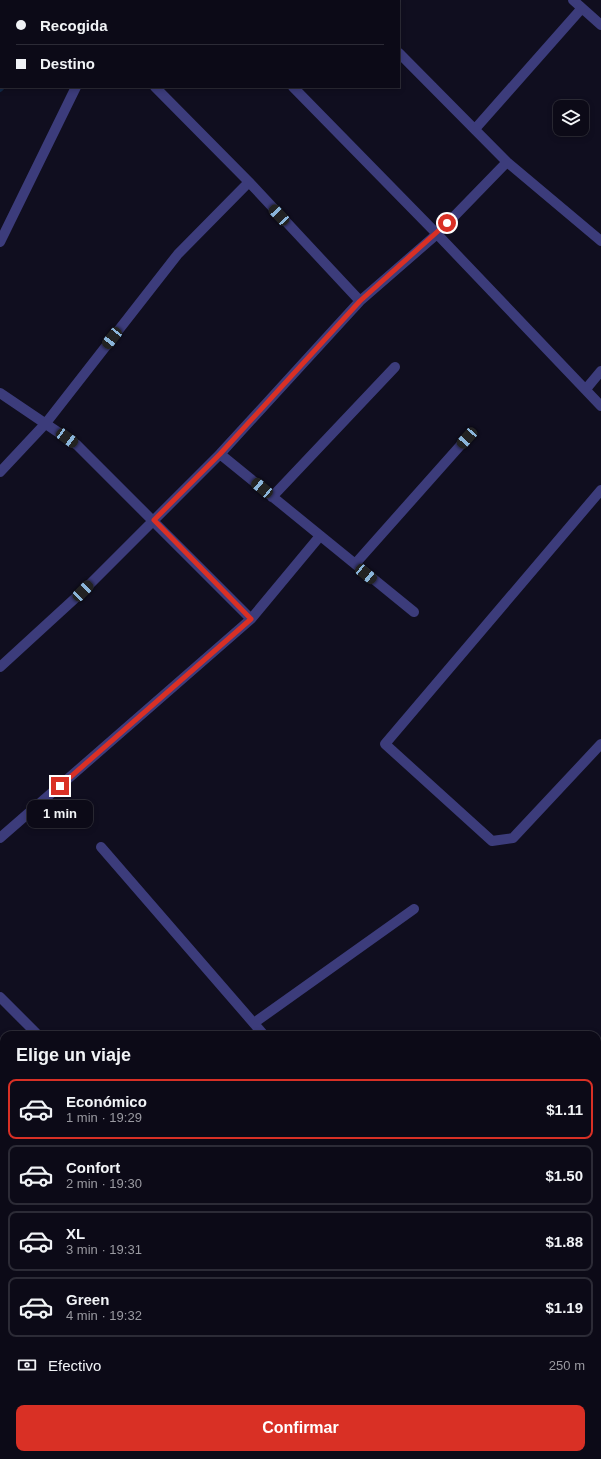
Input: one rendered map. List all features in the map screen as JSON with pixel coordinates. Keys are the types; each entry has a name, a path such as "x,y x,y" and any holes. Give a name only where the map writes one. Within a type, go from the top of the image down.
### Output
{"street":[{"path":"573,0 601,25"},
{"path":"475,129 582,8"},
{"path":"400,54 508,162 601,241"},
{"path":"0,242 76,88"},
{"path":"156,88 249,182 360,301"},
{"path":"294,88 437,234 601,406"},
{"path":"0,667 83,591 220,454 360,301 437,234 508,162"},
{"path":"0,472 46,423 178,254 249,182"},
{"path":"272,497 395,367"},
{"path":"586,389 601,371"},
{"path":"0,393 77,445 154,520 251,619"},
{"path":"355,564 467,438"},
{"path":"220,454 414,612"},
{"path":"601,490 385,744 492,841 513,838 601,744"},
{"path":"0,838 251,619 320,536"},
{"path":"101,847 261,1031"},
{"path":"254,1023 414,909"},
{"path":"0,998 32,1031"}],"route":[{"path":"60,786 251,619 154,520 220,454 360,301 437,234 447,223"}]}
